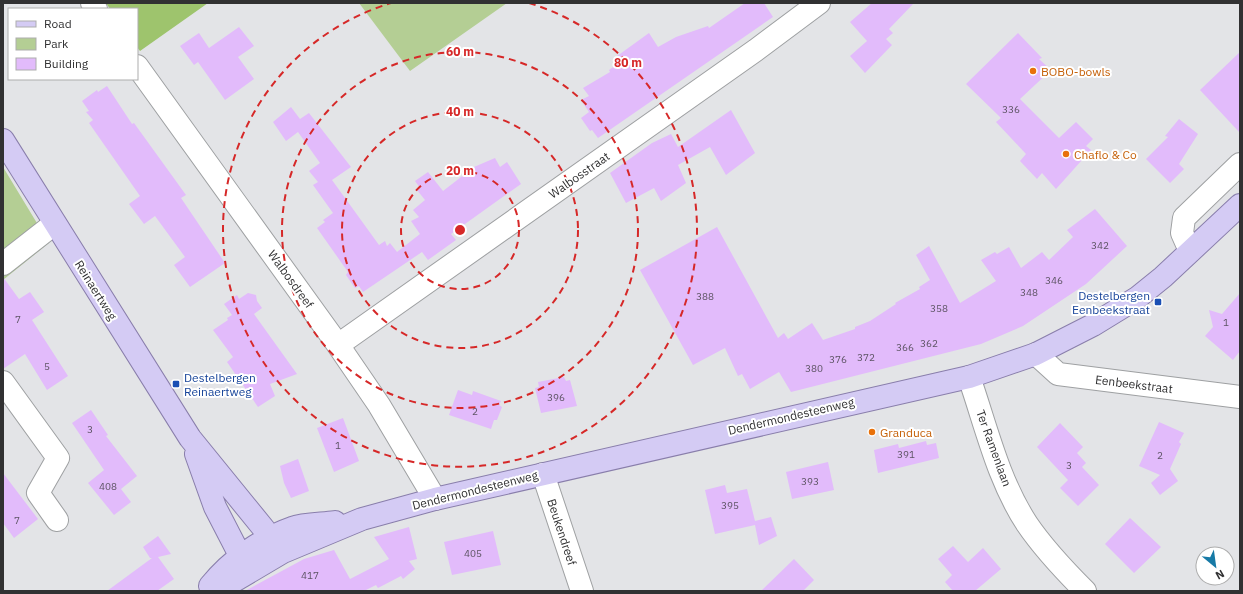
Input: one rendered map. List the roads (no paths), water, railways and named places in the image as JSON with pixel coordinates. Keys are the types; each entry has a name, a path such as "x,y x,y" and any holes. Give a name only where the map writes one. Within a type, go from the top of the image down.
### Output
{"main road":[{"name":"Reinaertweg","path":"3,140 54,224 190,438 264,529 272,547"},
{"name":"Dendermondesteenweg","path":"206,591 217,578 245,564 272,547 362,519 435,499 969,377 1036,354 1093,325 1137,298 1163,277 1240,205"},
{"name":"Reinaertweg","path":"190,438 215,507 245,564"},
{"name":"Dendermondesteenweg","path":"218,591 245,564"}],"street":[{"name":"Walbosstraat","path":"338,345 756,50 819,3"},
{"name":"Walbosdreef","path":"138,67 338,345 379,405 435,499"},
{"path":"1190,251 1182,233 1184,218 1240,164"},
{"path":"3,264 54,224"},
{"name":"Eenbeekstraat","path":"1036,354 1058,374 1240,397"},
{"name":"Ter Ramenlaan","path":"969,377 1004,480 1027,524 1059,565 1085,591"},
{"path":"3,382 58,458 38,493 57,520"},
{"name":"Beukendreef","path":"543,474 582,591"}],"place":[{"name":"BOBO-bowls","path":"1033,71"},
{"name":"Chaflo & Co","path":"1066,154"},
{"name":"Destelbergen Eenbeekstraat","path":"1158,302"},
{"name":"Destelbergen Reinaertweg","path":"176,384"},
{"name":"Granduca","path":"872,432"}]}
